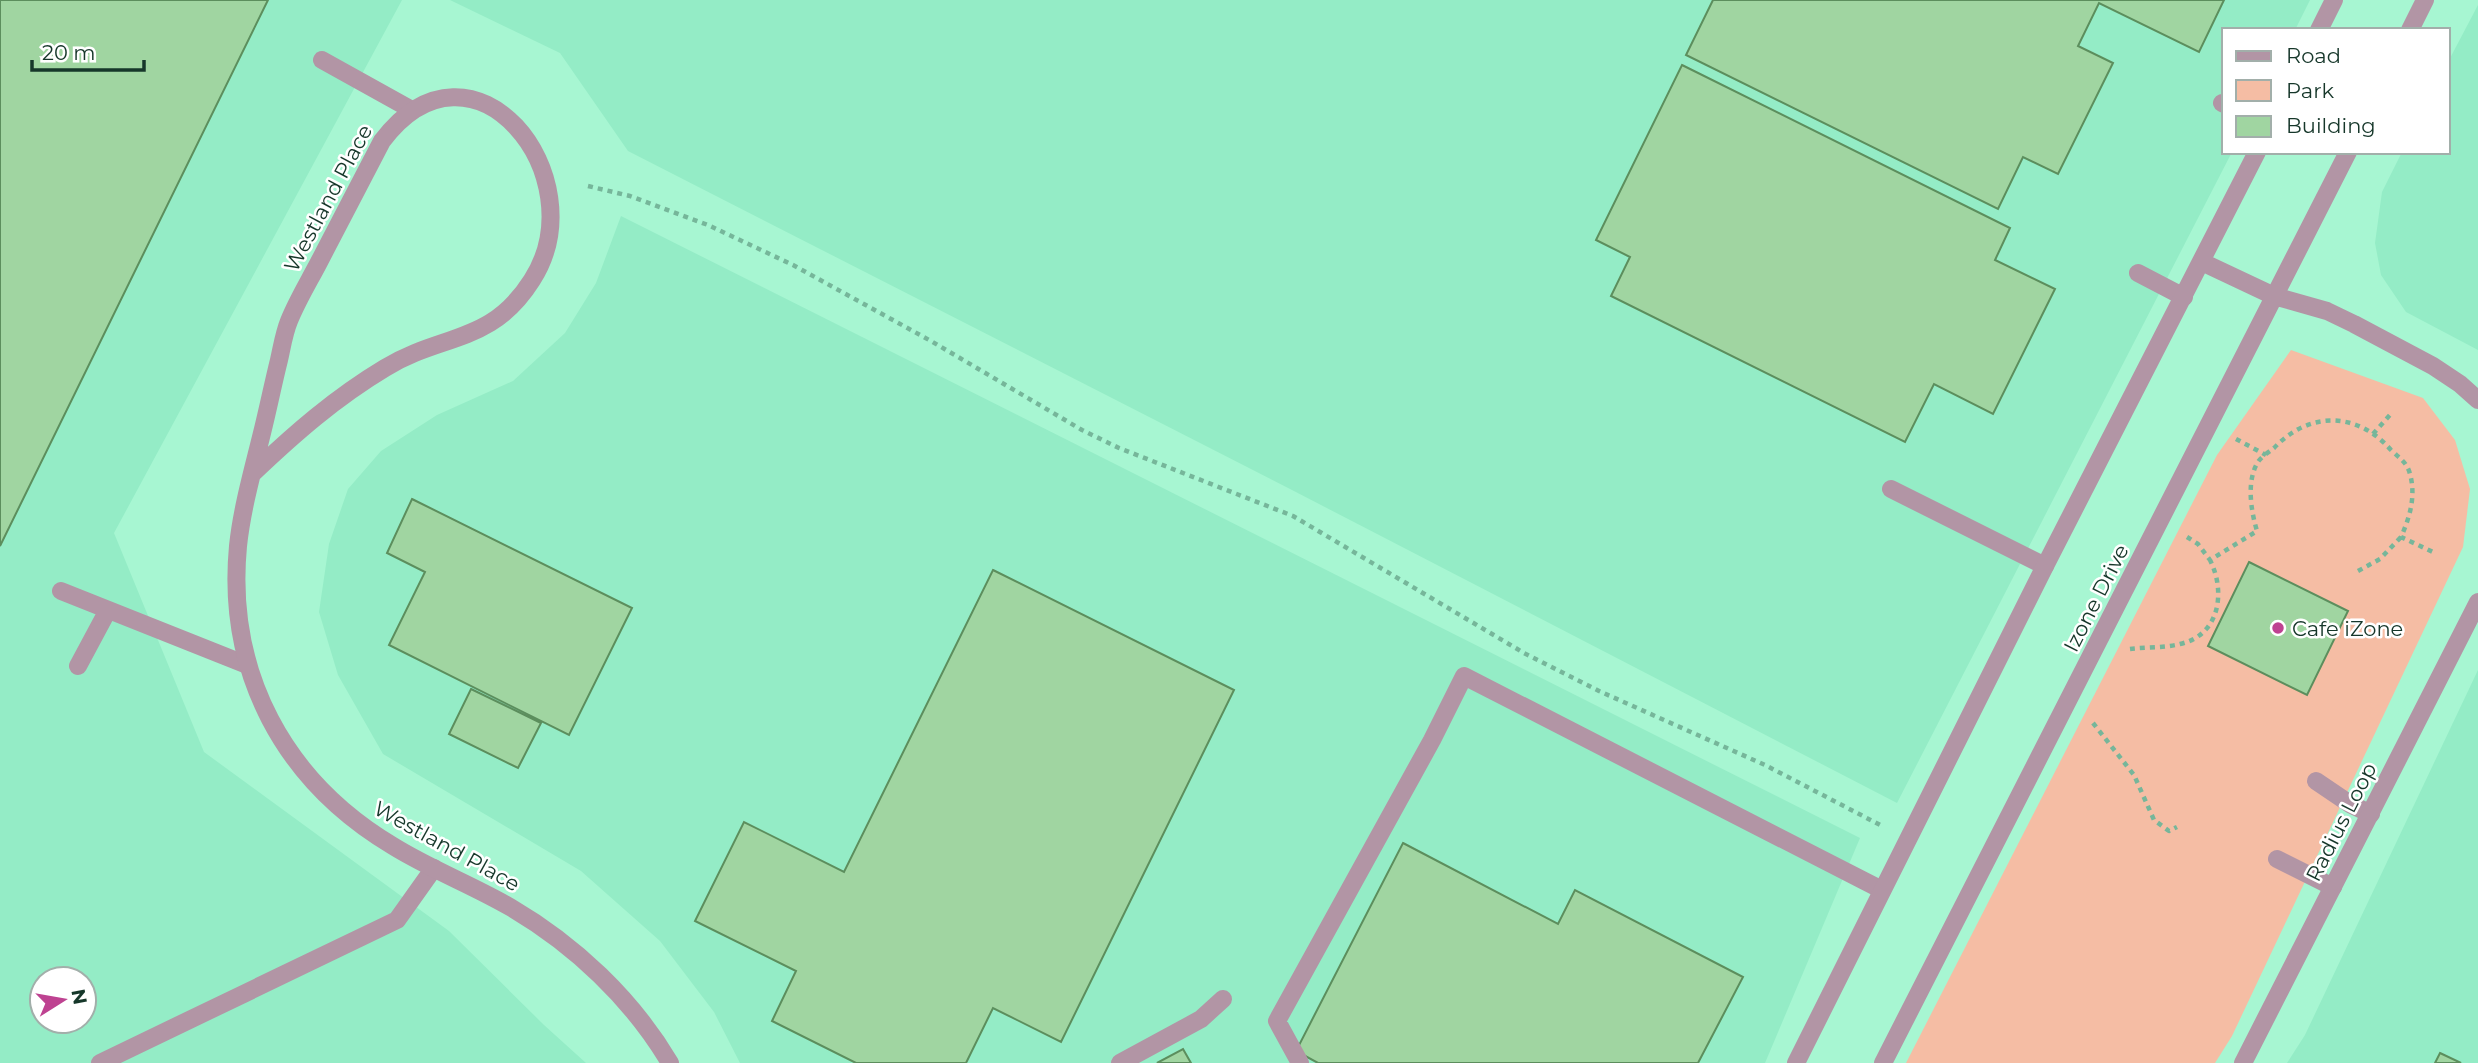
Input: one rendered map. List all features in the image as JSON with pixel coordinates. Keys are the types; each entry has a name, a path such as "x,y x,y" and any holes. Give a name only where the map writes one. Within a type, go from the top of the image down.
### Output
{"street":[{"path":"2320,28 2334,0"},
{"path":"2411,28 2425,0"},
{"path":"322,60 412,110"},
{"name":"Westland Place","path":"252,474 300,428 386,367 427,348 474,333 495,322 516,302 533,279 545,254 551,219 547,186 526,136 509,118 491,105 468,99 439,100 412,110 396,122 382,141 288,322 252,474 240,533 237,586 247,665 259,699 278,736 301,767 333,802 365,829 509,907 568,946 621,997 670,1063"},
{"path":"1796,1063 2045,566 2256,154"},
{"name":"Izone Drive","path":"1883,1063 2347,154"},
{"path":"2202,262 2274,296 2327,311 2354,324 2433,366 2478,400"},
{"path":"2138,273 2184,297"},
{"path":"1891,489 2045,566"},
{"path":"61,591 247,665"},
{"name":"Radius Loop","path":"2243,1063 2478,603"},
{"path":"78,666 108,610"},
{"path":"1300,1063 1277,1021 1432,740 1464,676 1882,890"},
{"path":"2316,781 2350,804 2371,814"},
{"path":"2277,859 2333,887"},
{"path":"100,1063 397,920 433,868"},
{"path":"1120,1063 1201,1019 1223,999"}],"path":[{"path":"588,186 630,196 695,220 793,265 931,341 1082,430 1130,452 1293,516 1524,653 1621,701 1765,765 1891,831"},
{"path":"2373,434 2390,415"},
{"path":"2210,560 2257,531 2251,497 2252,479 2258,463 2291,432 2313,423 2347,421 2360,425 2405,461 2413,494 2411,510 2401,537 2380,559 2358,571"},
{"path":"2236,439 2266,455"},
{"path":"2130,649 2180,644 2193,639 2213,621 2220,598 2215,570 2197,544 2187,537"},
{"path":"2401,537 2434,552"},
{"path":"2093,723 2134,775 2154,820 2169,831 2177,827"}],"shaded area":[{"path":"0,0 402,0 114,533 204,752 449,931 586,1063 0,1063"},
{"path":"450,0 2310,0 2296,28 2222,28 2222,154 2231,154 1897,803 628,151 560,53"},
{"path":"2478,5 2478,350 2406,312 2381,275 2375,243 2382,192 2401,154 2450,154 2450,58"},
{"path":"621,216 1860,838 1765,1063 740,1063 714,1012 660,941 581,871 383,754 338,675 319,612 329,544 348,489 381,451 437,415 513,381 565,333 596,283"},
{"path":"2478,670 2478,1063 2287,1063 2305,1035"}],"green space":[{"path":"2291,350 2423,398 2455,440 2470,489 2463,547 2232,1036 2215,1063 1906,1063 2217,455"}],"building":[{"path":"0,0 268,0 0,546"},
{"path":"1713,0 2224,0 2199,52 2099,3 2078,46 2113,63 2058,174 2023,157 1998,209 1686,55"},
{"path":"1682,65 2010,228 1995,260 2055,289 1993,414 1934,384 1905,442 1611,296 1630,257 1596,240"},
{"path":"412,499 632,608 569,735 389,645 425,572 387,553"},
{"name":"Cafe iZone","path":"2249,562 2348,611 2307,695 2208,646"},
{"path":"993,570 1234,690 1061,1042 993,1008 966,1063 856,1063 772,1021 796,971 695,921 744,822 844,872"},
{"path":"471,689 541,723 518,768 449,734"},
{"path":"1403,843 1558,924 1575,890 1743,977 1698,1063 1318,1063 1296,1051"},
{"path":"1183,1049 1191,1063 1157,1063"},
{"path":"2440,1053 2461,1063 2435,1063"}],"place":[{"name":"Cafe iZone","path":"2278,628"}]}
